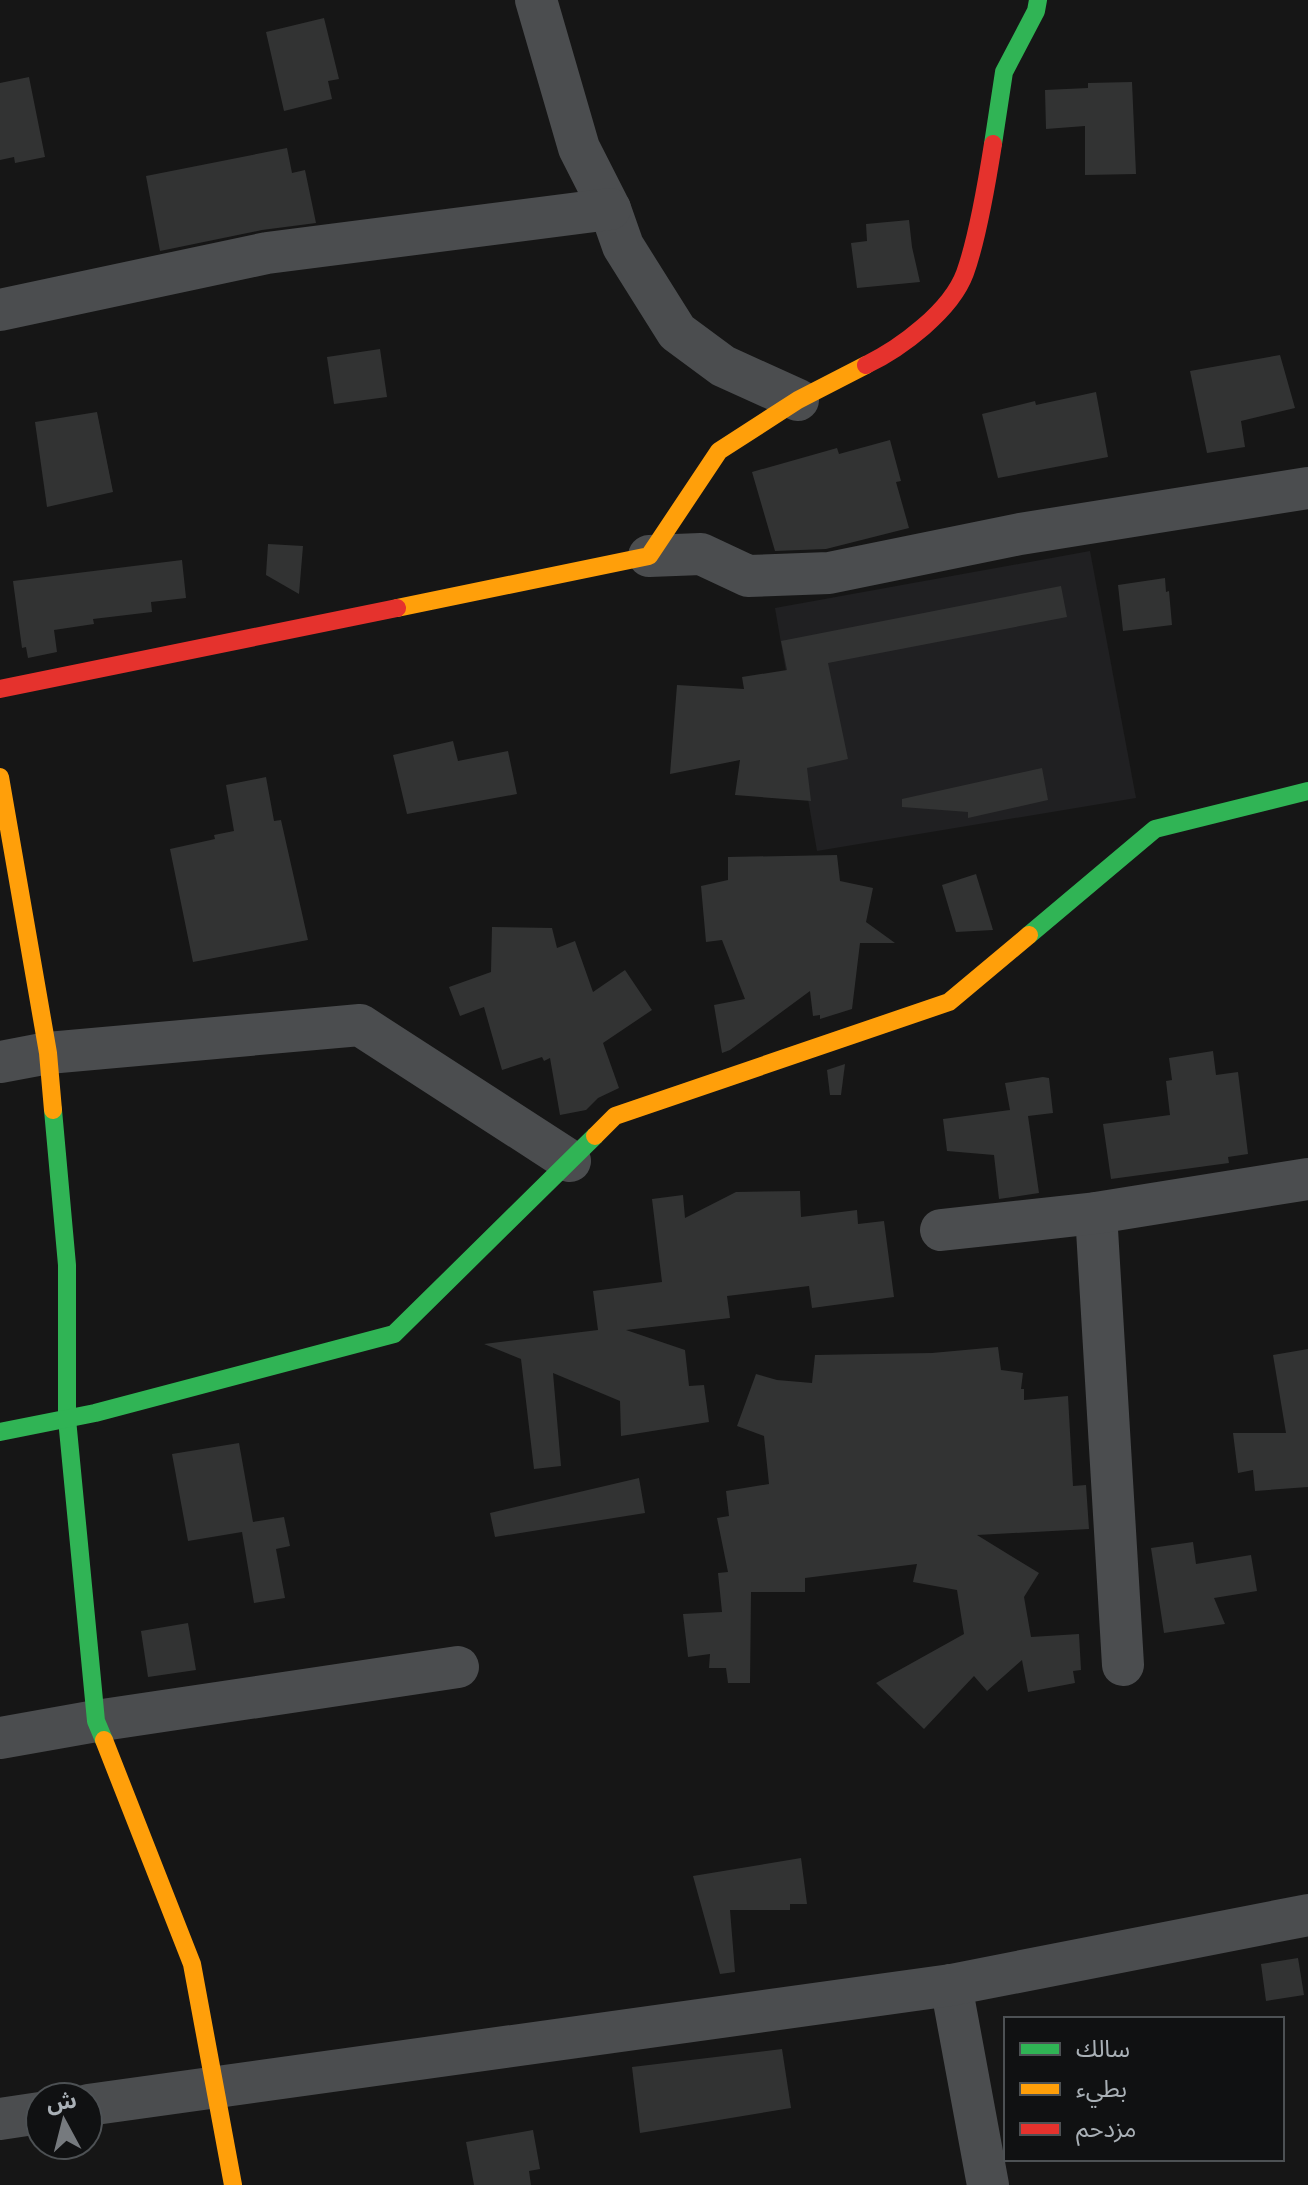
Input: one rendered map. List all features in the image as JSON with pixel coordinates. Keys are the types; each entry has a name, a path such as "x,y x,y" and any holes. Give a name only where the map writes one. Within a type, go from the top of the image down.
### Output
{"street":[{"path":"536,0 579,148 610,209 623,246 677,332 723,366 798,400"},
{"path":"649,556 719,451 798,400 881,358 933,320 964,275 988,175 1004,72 1036,11 1038,0"},
{"path":"0,310 267,253 610,209"},
{"path":"0,689 649,556 701,554 748,576 829,573 1020,534 1308,488"},
{"path":"0,777 48,1053 67,1265 67,1419 96,1721 192,1964 233,2185"},
{"path":"0,1432 67,1419 394,1334 615,1116 949,1002 1155,829 1308,791"},
{"path":"0,1062 48,1053 360,1025 570,1161"},
{"path":"941,1230 1096,1213 1308,1179"},
{"path":"1096,1213 1123,1665"},
{"path":"0,1738 458,1667"},
{"path":"104,2103 951,1985 1308,1915"},
{"path":"951,1985 988,2185"},
{"path":"0,2119 24,2115"}],"shaded area":[{"path":"1090,551 1136,798 817,851 775,608"}],"building":[{"path":"324,18 339,79 328,81 332,99 284,111 266,32"},
{"path":"29,77 45,157 15,163 14,157 0,160 0,83"},
{"path":"1132,82 1136,174 1085,175 1085,126 1046,129 1045,90 1088,88 1088,83"},
{"path":"287,148 292,173 305,170 316,223 262,230 160,251 146,176"},
{"path":"909,220 920,282 857,288 851,243 867,241 866,224"},
{"path":"380,349 387,397 334,404 327,357"},
{"path":"1280,355 1295,408 1241,421 1245,447 1207,453 1190,371"},
{"path":"1096,392 1108,457 998,478 982,414 1035,401 1036,405"},
{"path":"97,412 113,492 47,507 35,422"},
{"path":"890,440 901,481 896,482 909,528 826,549 775,551 752,472 837,448 839,454"},
{"path":"268,544 303,546 299,594 266,575"},
{"path":"182,560 186,598 151,602 152,612 93,619 94,624 54,630 57,652 28,658 26,647 22,648 13,581"},
{"path":"1165,578 1172,625 1123,631 1118,585"},
{"path":"1061,586 1067,617 828,663 848,759 807,768 811,801 735,795 740,760 670,774 677,685 744,689 742,677 787,670 781,641"},
{"path":"453,741 458,761 508,751 517,794 407,814 393,755"},
{"path":"1042,768 1048,800 968,818 968,812 902,807 902,799"},
{"path":"266,777 274,821 281,820 308,940 193,962 170,849 215,839 214,835 234,831 226,785"},
{"path":"837,855 840,881 873,888 866,922 895,943 860,943 852,1009 820,1019 820,1015 813,1016 810,991 722,1053 714,1005 745,999 722,940 706,942 701,886 728,880 728,857"},
{"path":"976,874 993,930 956,932 942,885"},
{"path":"492,927 552,928 557,948 575,941 593,992 625,970 652,1010 603,1043 619,1088 598,1098 586,1110 560,1115 550,1058 544,1061 542,1057 502,1070 484,1007 460,1016 449,987 491,972"},
{"path":"1213,1051 1216,1075 1238,1072 1248,1154 1228,1157 1229,1163 1111,1179 1103,1124 1170,1115 1166,1081 1172,1080 1169,1058"},
{"path":"845,1064 841,1095 830,1095 827,1070"},
{"path":"1049,1078 1053,1113 1028,1116 1039,1193 999,1199 994,1155 947,1151 943,1119 1010,1110 1005,1083"},
{"path":"800,1191 801,1217 857,1210 858,1224 884,1221 894,1297 812,1308 809,1286 727,1296 730,1318 626,1330 685,1350 689,1386 704,1385 709,1422 621,1436 620,1401 553,1373 561,1466 534,1469 521,1359 484,1344 598,1330 593,1291 662,1282 652,1199 683,1195 685,1218 736,1192"},
{"path":"998,1347 1001,1370 1023,1373 1021,1389 1024,1389 1024,1400 1068,1396 1073,1486 1086,1485 1089,1529 977,1535 1039,1573 1024,1597 1031,1637 1079,1634 1081,1670 1073,1671 1075,1683 1028,1692 1022,1660 987,1691 974,1676 924,1729 876,1683 964,1634 957,1590 913,1582 917,1564 805,1578 805,1592 751,1592 750,1683 728,1683 726,1668 709,1668 710,1654 688,1657 683,1614 722,1612 718,1573 728,1572 717,1518 729,1516 726,1491 769,1484 764,1436 737,1426 756,1374 777,1380 812,1383 815,1355 932,1353"},
{"path":"1308,1349 1308,1487 1255,1491 1253,1470 1238,1473 1233,1433 1286,1433 1273,1355"},
{"path":"239,1443 253,1522 284,1517 290,1546 276,1549 285,1598 254,1603 242,1532 188,1541 172,1454"},
{"path":"639,1478 645,1513 495,1537 490,1513"},
{"path":"1193,1542 1196,1564 1251,1555 1257,1591 1214,1598 1225,1624 1164,1633 1151,1548"},
{"path":"188,1623 196,1670 148,1677 141,1631"},
{"path":"801,1858 807,1904 790,1904 790,1910 730,1910 735,1972 720,1974 693,1876"},
{"path":"1298,1958 1304,1995 1266,2001 1261,1964"},
{"path":"782,2049 791,2108 640,2133 632,2067"},
{"path":"533,2130 540,2169 529,2171 531,2185 474,2185 466,2142"}],"traffic: fast":[{"path":"993,144 1004,72 1036,11 1038,0"},
{"path":"1029,935 1155,829 1308,791"},
{"path":"53,1110 67,1265 67,1419 96,1721 104,1740"},
{"path":"0,1432 95,1413 394,1334 595,1136"}],"traffic: slow":[{"path":"397,608 649,556 719,451 798,400 866,365"},
{"path":"0,777 48,1053 53,1110"},
{"path":"595,1136 615,1116 949,1002 1029,935"},
{"path":"104,1740 192,1964 233,2185"}],"traffic: jam":[{"path":"866,365 923,327 949,301 958,287 974,243 993,144"},
{"path":"0,689 397,608"}]}
